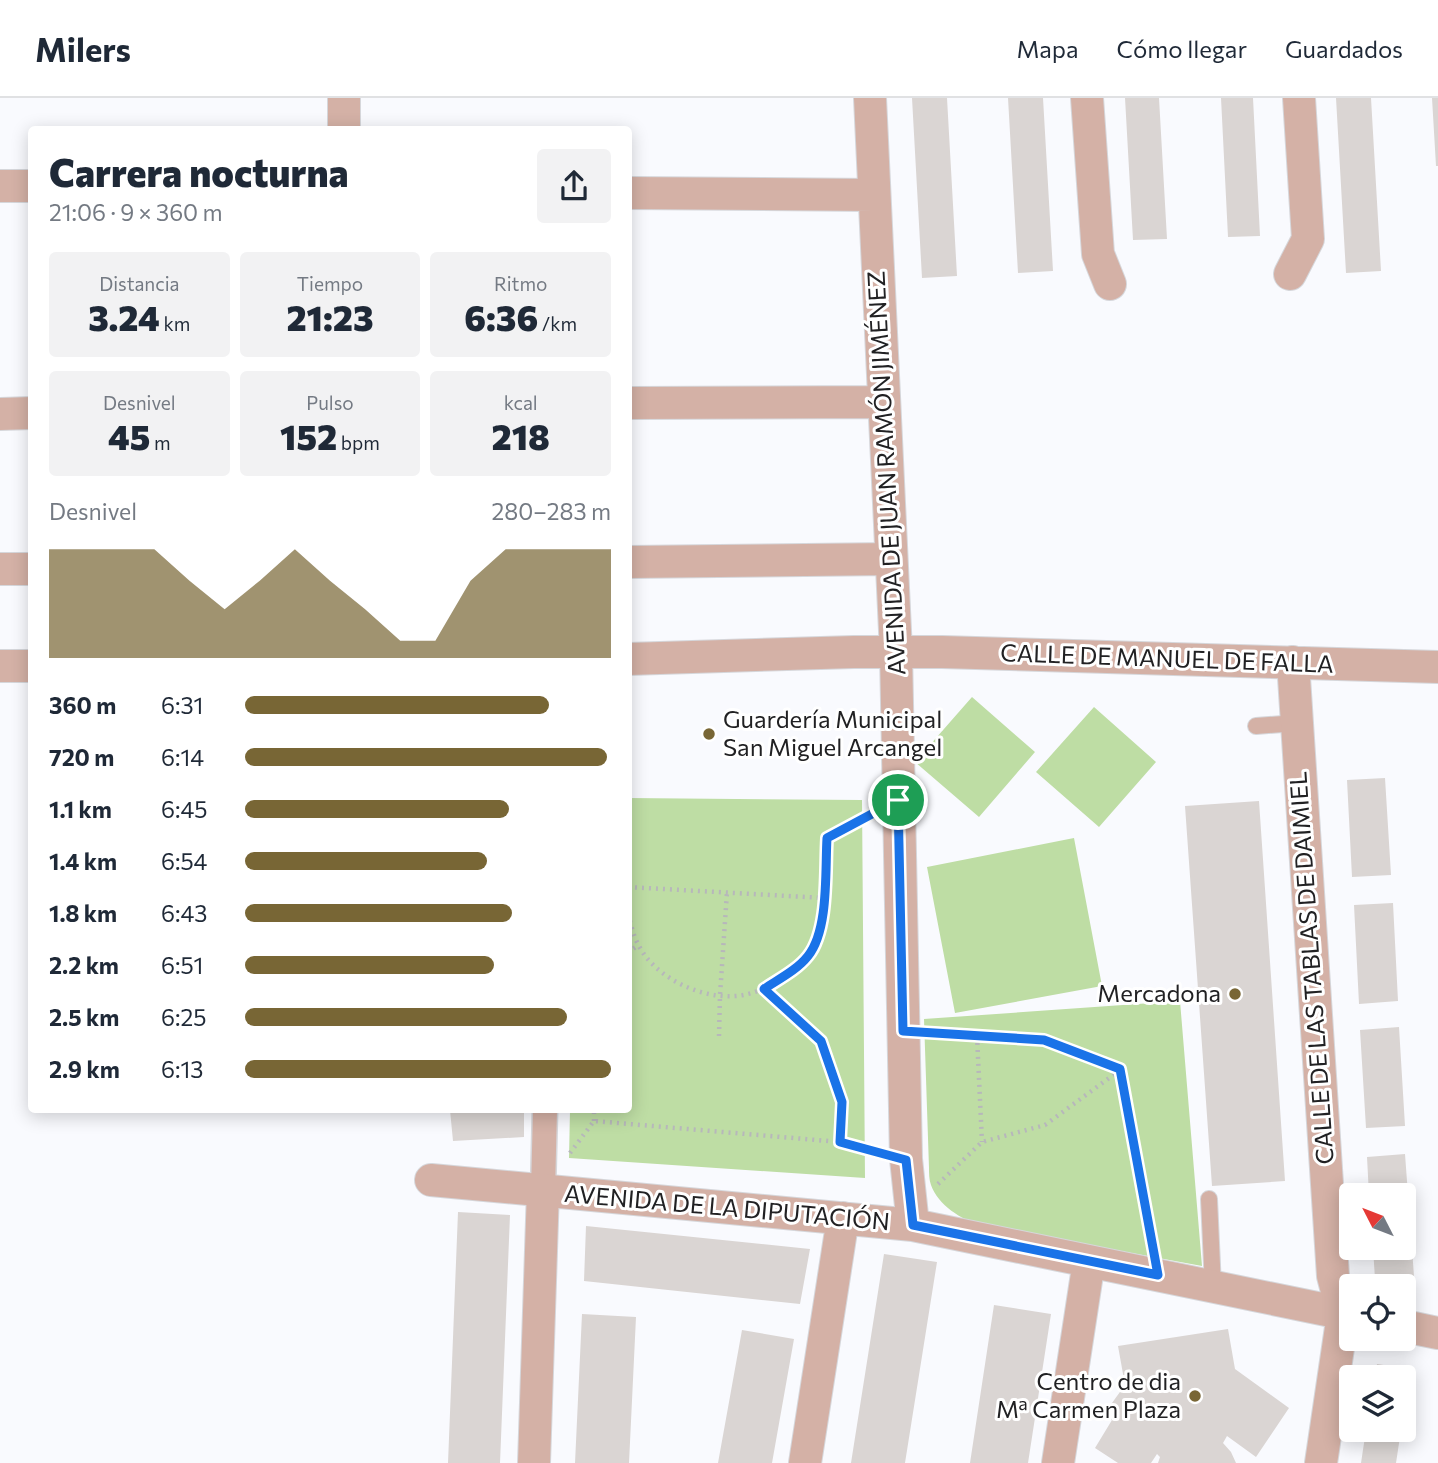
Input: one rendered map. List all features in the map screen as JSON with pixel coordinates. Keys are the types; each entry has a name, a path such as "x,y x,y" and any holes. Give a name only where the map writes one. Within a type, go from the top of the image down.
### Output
{"street":[{"path":"344,98 344,126"},
{"name":"AVENIDA DE JUAN RAMÓN JIMÉNEZ","path":"870,98 896,652 906,1160 912,1218"},
{"path":"1087,98 1098,254 1110,284"},
{"path":"1290,274 1308,239 1298,98"},
{"path":"0,186 28,186"},
{"path":"632,192 874,195"},
{"path":"632,403 884,402"},
{"path":"0,414 28,413"},
{"path":"632,562 890,559"},
{"path":"0,569 28,569"},
{"name":"CALLE DE MANUEL DE FALLA","path":"632,659 896,652 1438,667"},
{"name":"CALLE DE LAS TABLAS DE DAIMIEL","path":"1293,662 1333,1276 1339,1292"},
{"path":"0,666 28,666"},
{"path":"534,1463 545,1113"},
{"name":"AVENIDA DE LA DIPUTACIÓN","path":"431,1180 843,1219 912,1218 1089,1261 1339,1312"},
{"path":"805,1463 843,1219"},
{"path":"1058,1463 1089,1261"},
{"path":"1416,1328 1438,1333"},
{"path":"1321,1463 1341,1351"}],"lane":[{"path":"1256,726 1296,723"},
{"path":"1209,1199 1213,1287"}],"path":[{"path":"632,926 638,945 660,971 679,984 720,995 745,995 764,989 807,958 816,944 824,898 827,838 898,800"},
{"path":"632,887 824,898"},
{"path":"719,1036 727,892"},
{"path":"632,950 638,945"},
{"path":"764,989 821,1041 842,1102 840,1142"},
{"path":"903,1031 1044,1040 1120,1069"},
{"path":"977,1036 982,1142"},
{"path":"912,1218 982,1142 1045,1125 1120,1069"},
{"path":"1120,1069 1158,1275"},
{"path":"543,1190 594,1121 594,1113"},
{"path":"594,1121 840,1142 906,1160"}],"green space":[{"path":"972,697 1035,752 979,817 915,762"},
{"path":"1094,707 1156,762 1099,827 1036,772"},
{"path":"632,798 862,800 865,1178 569,1158 570,1113 632,1113"},
{"path":"1074,838 1102,986 955,1013 927,867"},
{"path":"1180,1001 1202,1266 980,1225 958,1215 939,1199 929,1176 924,1019"}],"building":[{"path":"912,98 947,98 957,276 922,278"},
{"path":"1008,98 1043,98 1053,271 1018,273"},
{"path":"1125,98 1159,98 1167,239 1133,240"},
{"path":"1221,98 1253,98 1260,236 1228,237"},
{"path":"1336,98 1371,98 1381,271 1346,273"},
{"path":"1432,98 1438,98 1438,166 1436,166"},
{"path":"1385,778 1391,875 1352,877 1347,780"},
{"name":"Mercadona","path":"1259,801 1285,1181 1212,1186 1185,806"},
{"path":"1393,903 1398,1001 1359,1004 1354,905"},
{"path":"1399,1027 1405,1126 1366,1128 1360,1030"},
{"path":"450,1113 524,1113 524,1137 453,1141"},
{"path":"1405,1154 1407,1183 1368,1183 1367,1157"},
{"path":"458,1212 510,1215 500,1463 448,1463"},
{"path":"586,1226 810,1249 800,1304 584,1281"},
{"path":"884,1254 937,1262 905,1463 851,1463"},
{"path":"1374,1260 1413,1260 1414,1274 1375,1274"},
{"path":"994,1305 1051,1314 1028,1463 970,1463"},
{"path":"582,1314 636,1317 629,1463 575,1463"},
{"name":"Centro de dia Mª Carmen Plaza","path":"1228,1329 1235,1369 1289,1408 1256,1457 1227,1436 1223,1443 1236,1463 1158,1463 1160,1457 1157,1454 1151,1463 1118,1463 1095,1448 1112,1420 1104,1414 1125,1385 1118,1346"},
{"path":"742,1330 794,1339 772,1463 718,1463"},
{"path":"1364,1442 1399,1442 1396,1463 1361,1463"}],"place":[{"name":"Guardería Municipal San Miguel Arcangel","path":"709,734"},
{"name":"Mercadona","path":"1235,994"},
{"name":"Centro de dia Mª Carmen Plaza","path":"1195,1396"}],"route":[{"path":"898,800 903,1031 1044,1040 1120,1069 1158,1275 913,1225 906,1160 840,1142 842,1102 821,1041 764,989 807,958 816,944 821,924 827,838 898,800"}]}
